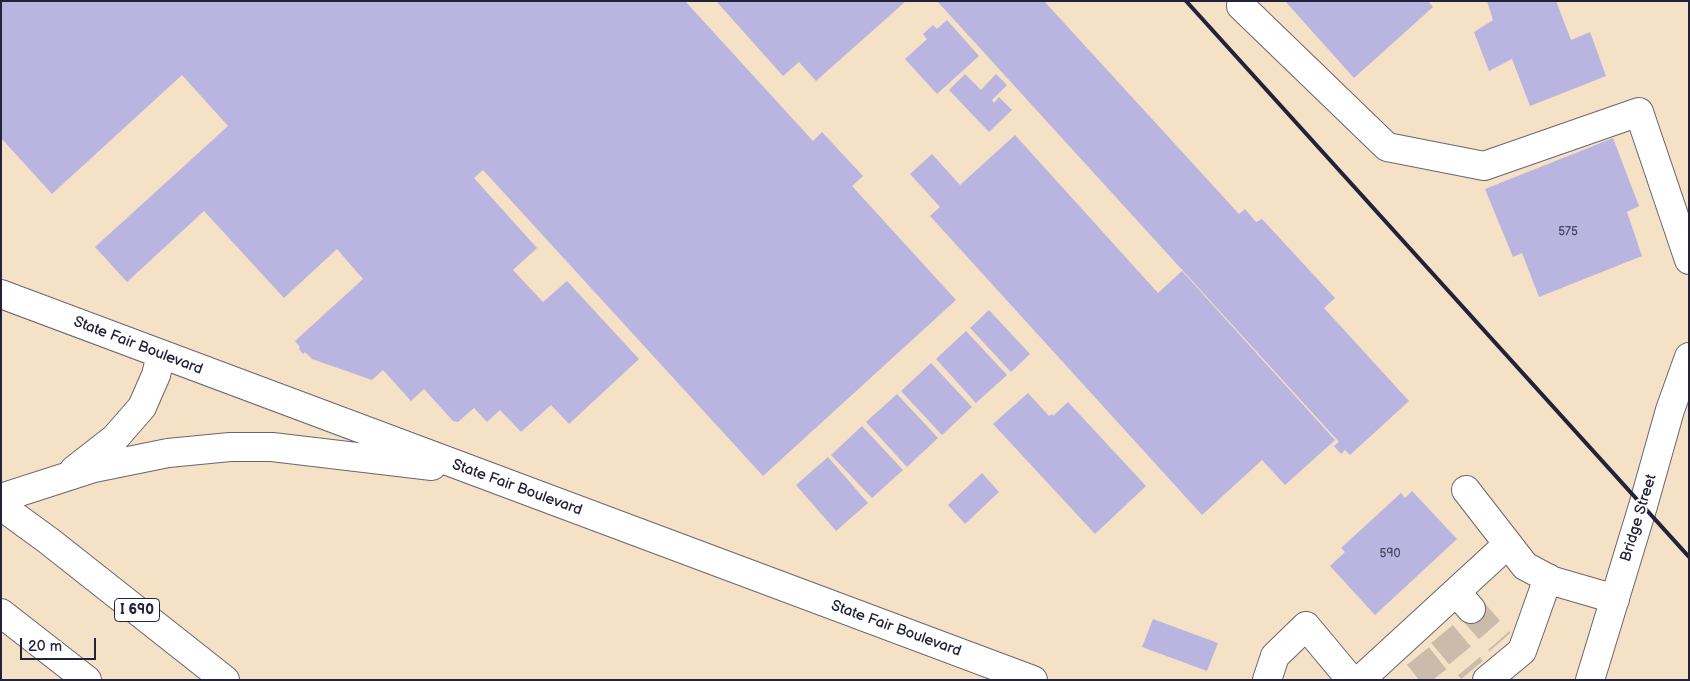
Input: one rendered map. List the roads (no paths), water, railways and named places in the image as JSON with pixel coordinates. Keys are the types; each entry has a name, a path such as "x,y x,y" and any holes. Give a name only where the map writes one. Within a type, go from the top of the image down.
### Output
{"main road":[{"path":"1240,6 1387,147 1484,166 1639,112 1689,260"},
{"name":"State Fair Boulevard","path":"1,294 1033,680"},
{"path":"65,477 115,438 142,407 156,375 161,355"},
{"name":"Bridge Street","path":"1590,680 1670,410 1689,357"},
{"path":"1,498 94,468 168,453 230,446 272,447 423,466 466,468"},
{"path":"1466,490 1525,566 1548,578 1614,599"},
{"name":"I 690","path":"1,506 49,541 225,680"},
{"path":"1375,675 1410,648 1464,600 1508,544"},
{"path":"1480,676 1507,650 1522,651 1548,578"},
{"path":"1,612 87,680"},
{"path":"1267,680 1275,656 1306,626 1351,680"}],"tunnel":[{"path":"1471,609 1500,642"},
{"path":"1442,634 1472,670"},
{"path":"1418,656 1437,680"}],"railway":[{"path":"1186,1 1689,557"}]}
